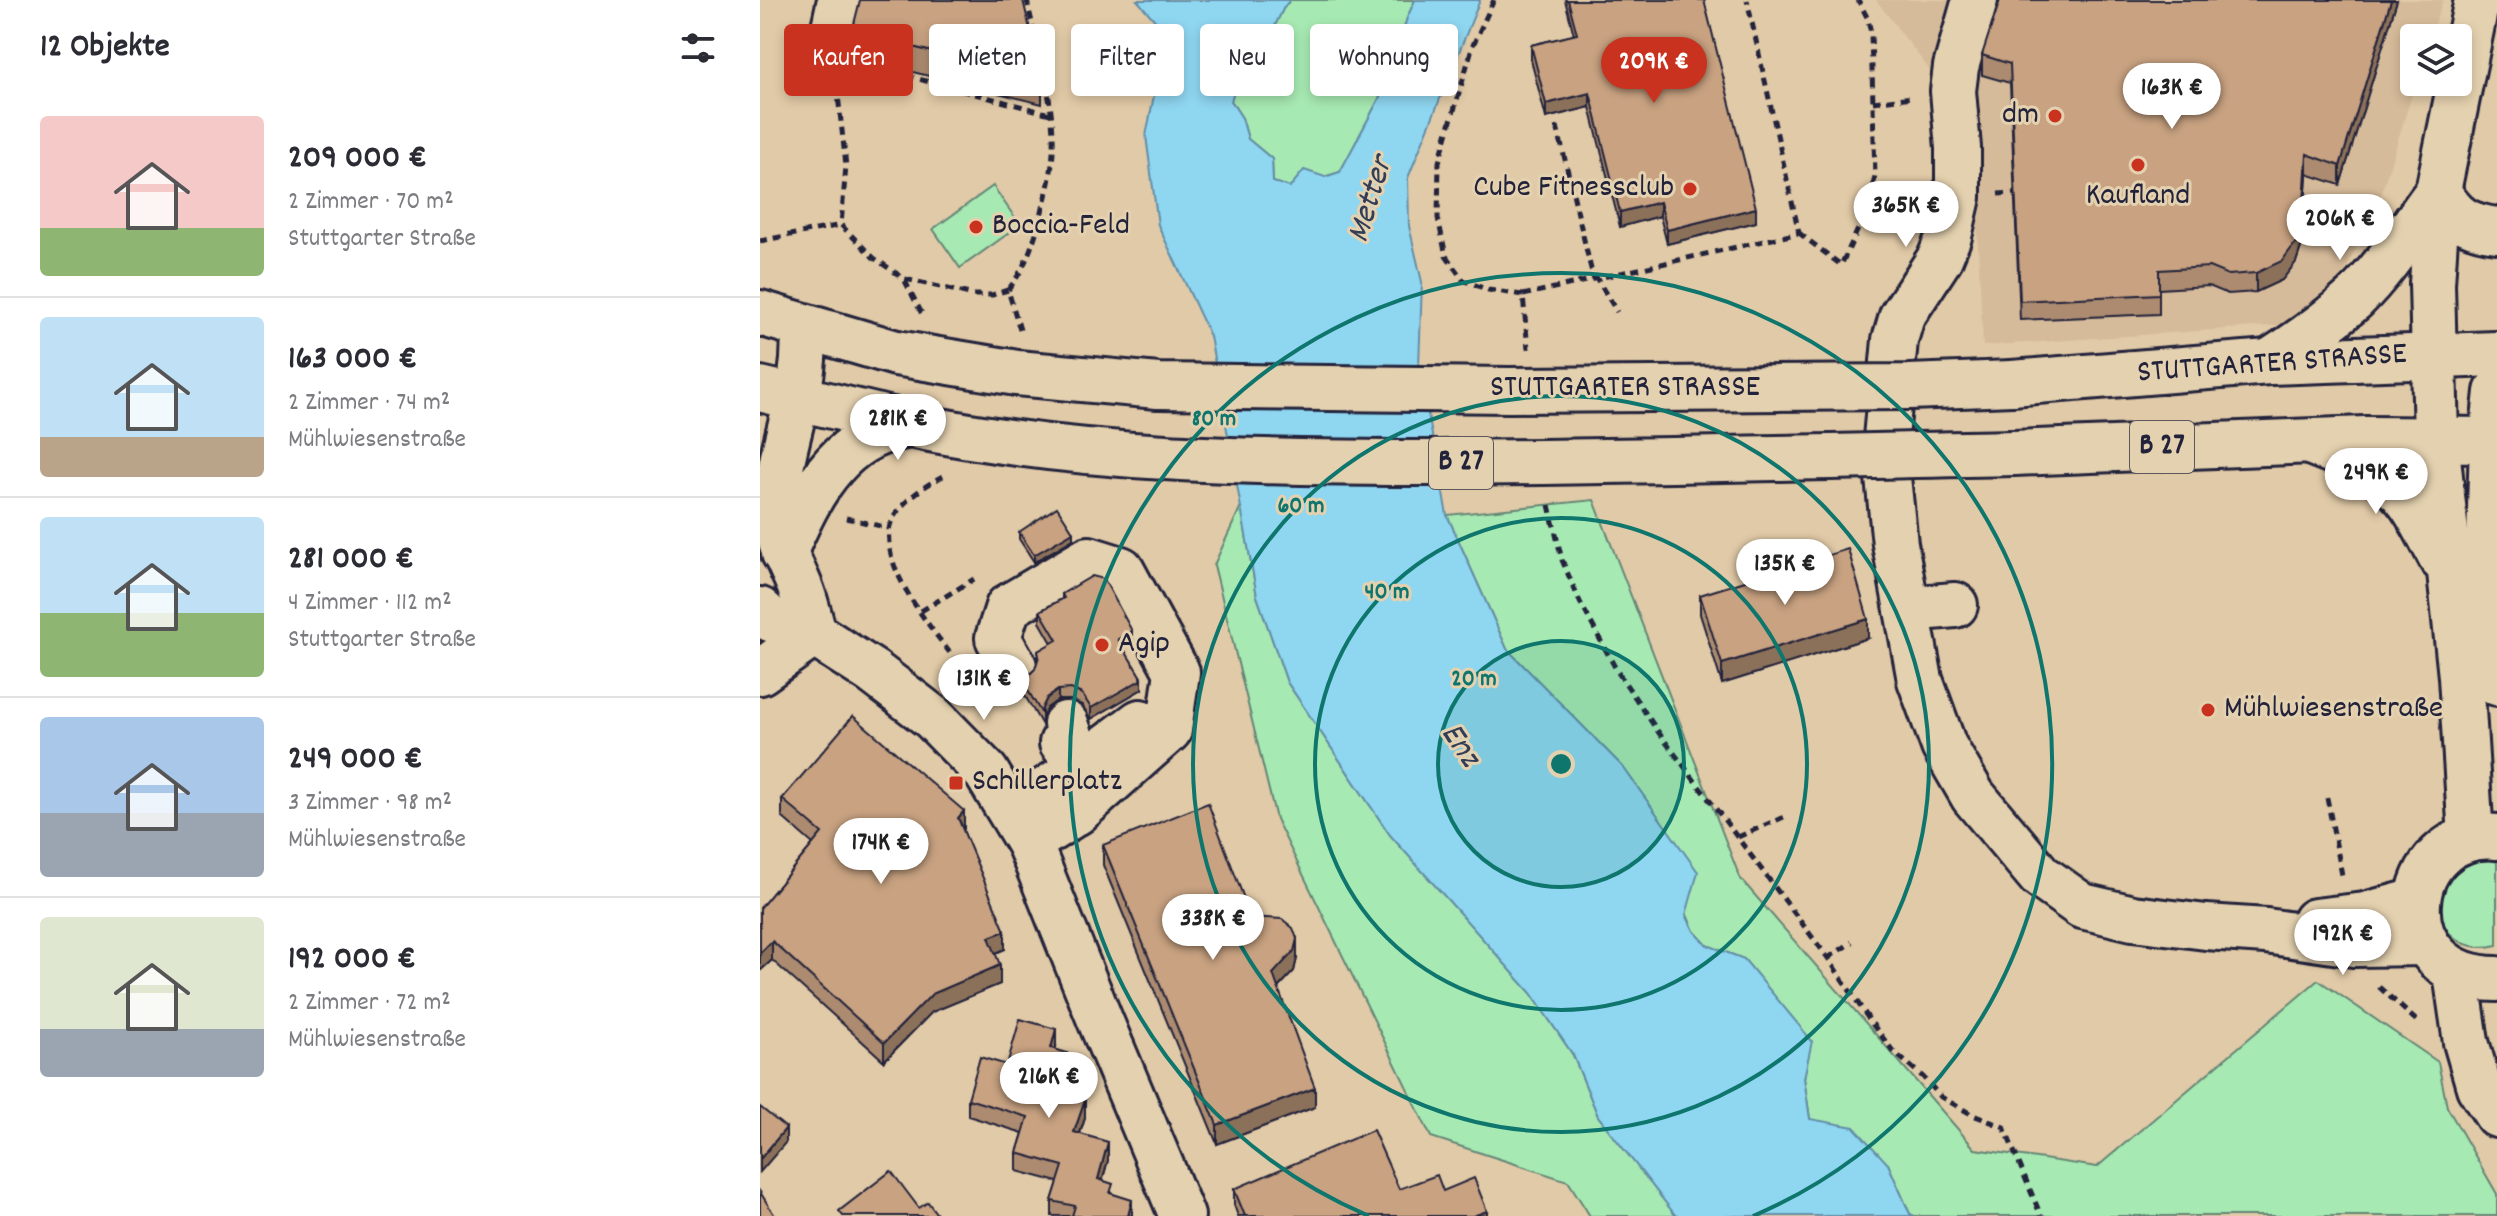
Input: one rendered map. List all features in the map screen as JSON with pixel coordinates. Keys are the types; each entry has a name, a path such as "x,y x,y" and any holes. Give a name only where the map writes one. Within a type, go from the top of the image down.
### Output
{"main road":[{"path":"836,24 840,0"},
{"path":"1975,0 1956,67 1953,91 1958,197 1949,236 1940,258 1902,316 1892,356 1885,449 1895,544 1920,680 1944,746 1973,796 2040,876 2082,906 2133,918 2206,927 2266,931 2352,930 2426,943"},
{"path":"2477,0 2438,191 2432,284 2436,438 2484,838 2450,847 2434,862 2423,880 2417,901 2418,923 2426,943 2439,960 2477,976 2466,1042 2479,1087 2497,1115"},
{"path":"2438,191 2461,220 2497,230"},
{"path":"2269,362 2315,332 2356,296 2400,244 2438,191"},
{"name":"STUTTGARTER STRASSE","path":"760,313 896,353 1017,373 1158,386 1510,390 1909,387 2012,383 2269,362 2497,354"},
{"path":"803,327 772,368 770,393 786,445 777,519 784,553 800,588 814,634"},
{"path":"2497,392 2493,538 2497,683"},
{"name":"B 27","path":"770,393 881,427 1058,449 1351,463 2014,453 2436,438 2494,440"},
{"path":"784,553 807,501 842,455 881,427"},
{"path":"2310,442 2359,461 2389,481 2411,503 2452,575"},
{"path":"1021,662 998,638 1008,607 1089,559 1121,569 1177,672 1169,730 1077,812 1021,828"},
{"path":"1907,609 1955,605"},
{"path":"760,610 770,619 814,634 873,672 933,718 986,772 1021,828 1182,1216"},
{"path":"760,672 814,634"},
{"path":"1021,828 1081,766 1149,714 1177,672"},
{"path":"1060,728 1081,766"},
{"path":"2352,930 2365,915 2417,901"}],"path":[{"path":"837,96 846,166 841,225 874,258 905,279 974,295 992,295 1008,290 1022,273 1043,208 1053,152 1050,114 1027,0"},
{"path":"1494,0 1473,45 1439,162 1438,218 1446,256 1463,280 1488,290 1523,295 1799,233"},
{"path":"1747,0 1799,233 1841,265 1865,217 1875,176 1871,33 1858,0"},
{"path":"913,74 1050,114"},
{"path":"1557,126 1591,269 1617,312"},
{"path":"760,241 841,225"},
{"path":"1008,290 1022,336"},
{"path":"1523,295 1529,354"},
{"path":"950,472 928,483 902,506 889,528 890,555 903,583 964,671"},
{"path":"1547,499 1562,560 1580,602 1617,671 1659,733 1828,958 1893,1051 1941,1097 1973,1115 2004,1127 2041,1216"},
{"path":"842,517 889,528"},
{"path":"921,611 977,576"},
{"path":"2327,798 2358,968 2441,1043 2466,1042"},
{"path":"1738,837 1786,816"},
{"path":"1828,958 1852,942"},
{"path":"2004,1127 2012,1119"}],"shaded area":[{"name":"Kaufland","path":"1876,0 2443,0 2435,24 2400,24 2400,96 2412,96 2378,204 2339,283 2285,325 1983,346 1970,86 1938,81"}],"green space":[{"path":"1290,0 1415,0 1405,24 1310,24 1310,96 1381,96 1340,172 1290,187 1273,182 1272,159 1248,139 1242,118 1231,101 1232,96 1294,96 1294,24 1276,24"},
{"name":"Boccia-Feld","path":"993,186 1020,225 960,268 933,229"},
{"path":"1594,500 1740,878 1975,1149 2097,1167 2318,980 2438,1062 2447,1107 2497,1194 2497,1216 1910,1214 1888,1164 1810,1119 1804,1078 1811,1041 1744,959 1707,945 1694,931 1623,767 1507,649 1447,515"},
{"path":"1241,506 1257,596 1287,682 1390,835 1531,993 1573,1055 1598,1116 1676,1216 1590,1216 1568,1181 1431,1137 1276,819 1214,565"},
{"path":"2464,862 2497,862 2497,945 2477,947 2461,942 2449,932 2441,919 2438,904 2440,889 2448,875"}],"water":[{"path":"1137,0 1290,0 1276,24 1200,24 1200,96 1232,96 1231,101 1242,118 1248,139 1272,159 1273,182 1290,187 1304,170 1325,177 1340,172 1381,96 1441,96 1408,178 1409,226 1422,282 1419,366 1447,515 1507,649 1623,767 1698,872 1686,915 1694,931 1707,945 1744,959 1812,1041 1804,1078 1810,1119 1854,1127 1888,1164 1910,1214 1914,1216 1676,1216 1598,1116 1573,1055 1531,993 1390,835 1287,682 1257,596 1210,336 1158,225 1146,136 1154,96 1184,96 1184,24 1158,24"},
{"path":"1415,0 1480,0 1458,54 1458,24 1405,24"}],"building":[{"path":"860,0 1023,0 1029,24 929,24 929,51 913,47 913,24 854,24"},
{"path":"1568,0 1704,0 1756,208 1667,230 1660,202 1620,212 1590,93 1546,104 1531,45 1577,34"},
{"name":"Kaufland","path":"2000,0 2391,0 2340,166 2307,154 2303,221 2296,242 2282,261 2256,273 2228,275 2209,267 2159,270 2159,294 2020,301 2010,64 1982,55"},
{"path":"1057,507 1073,532 1034,555 1019,532"},
{"path":"1848,549 1868,619 1722,664 1700,595"},
{"path":"1092,576 1104,579 1132,631 1118,639 1142,679 1091,708 1082,694 1071,689 1058,690 1047,698 1042,714 1021,679 1035,669 1038,651 1057,640 1040,611 1064,598 1062,594"},
{"path":"853,716 964,811 958,818 1005,931 989,937 1000,965 932,994 884,1043 772,941 760,953 760,908 822,833 782,799"},
{"path":"1208,803 1251,917 1282,919 1293,928 1297,939 1294,951 1273,974 1315,1088 1217,1125 1103,845"},
{"path":"1020,1019 1056,1029 1051,1048 1067,1053 1056,1092 1085,1100 1074,1132 1108,1142 1098,1179 1113,1184 1110,1193 1132,1200 1128,1216 1072,1216 1075,1206 1052,1201 1063,1166 1017,1153 1028,1117 968,1099 980,1057 1007,1065"},
{"path":"760,1107 786,1128 760,1159"},
{"path":"1373,1130 1399,1189 1437,1175 1443,1191 1474,1178 1487,1211 1473,1216 1245,1216 1234,1189"},
{"path":"891,1171 919,1208 928,1202 938,1216 843,1216 839,1211"},
{"path":"760,1192 775,1216 760,1216"}],"place":[{"name":"dm","path":"2055,116"},
{"name":"Kaufland","path":"2138,165"},
{"name":"Cube Fitnessclub","path":"1690,189"},
{"name":"Boccia-Feld","path":"976,227"},
{"name":"Agip","path":"1102,645"},
{"name":"Mühlwiesenstraße","path":"2208,710"},
{"name":"Schillerplatz","path":"956,783"}],"water label":[{"name":"Metter","path":"1372,200"},
{"name":"Enz","path":"1459,746"}]}
